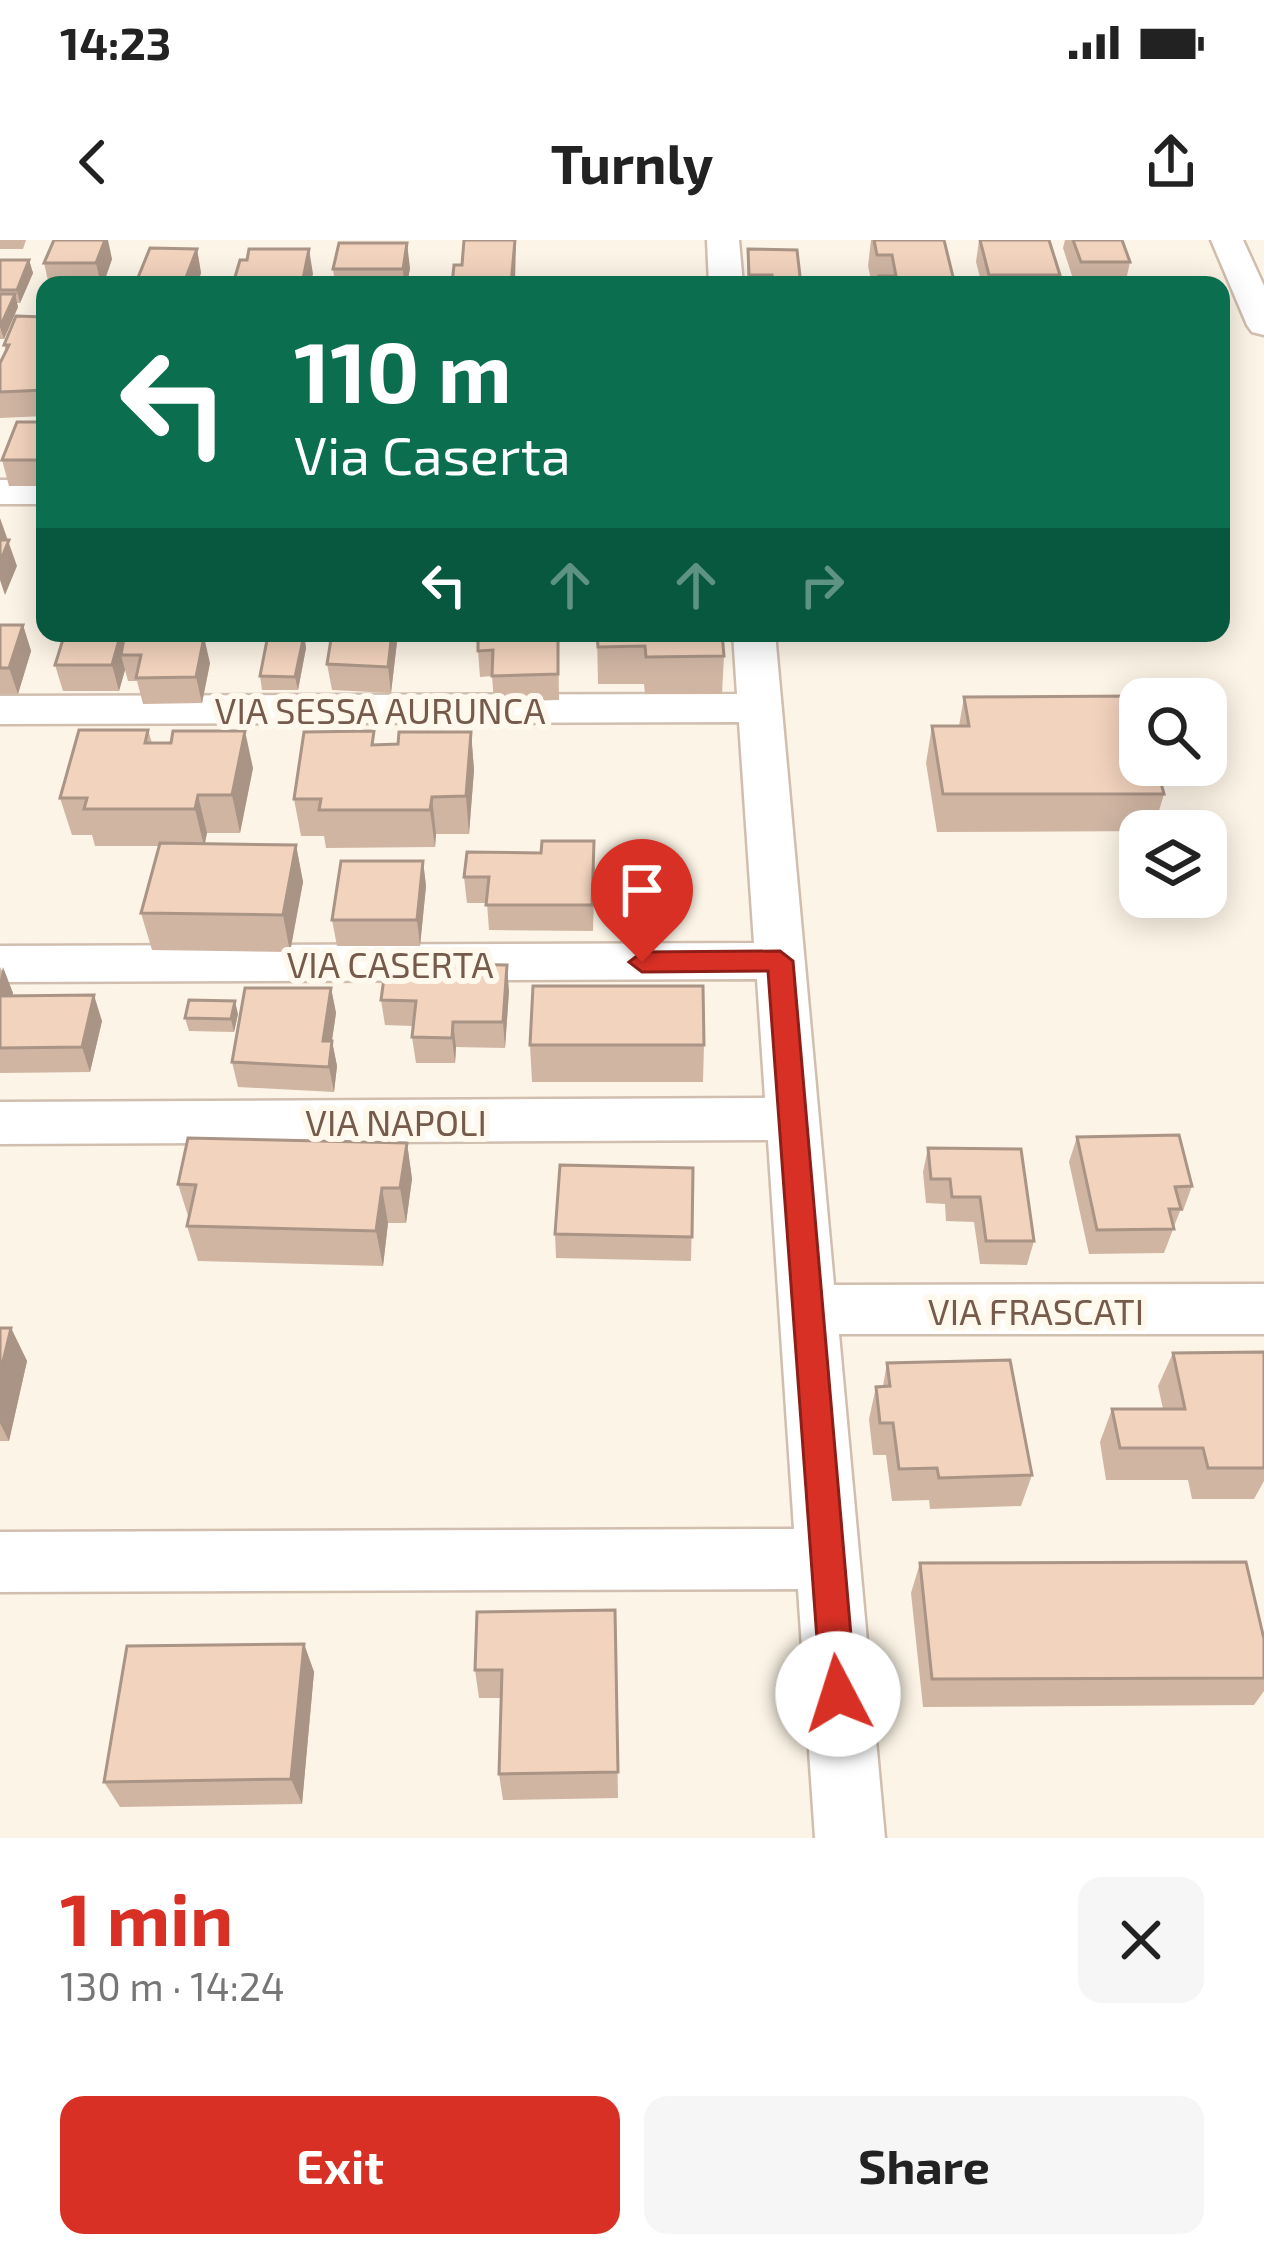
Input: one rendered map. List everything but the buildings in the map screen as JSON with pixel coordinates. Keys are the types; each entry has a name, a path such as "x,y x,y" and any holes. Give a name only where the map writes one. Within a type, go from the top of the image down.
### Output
{"street":[{"path":"723,240 725,276"},
{"path":"1226,240 1264,325"},
{"path":"0,492 36,492"},
{"path":"755,642 850,1838"},
{"name":"VIA SESSA AURUNCA","path":"0,710 760,708"},
{"name":"VIA CASERTA","path":"0,964 780,961"},
{"name":"VIA NAPOLI","path":"0,1123 793,1119"},
{"name":"VIA FRASCATI","path":"807,1310 1264,1309"},
{"path":"0,1562 828,1559"}],"route":[{"path":"642,962 780,961 838,1694"}]}
